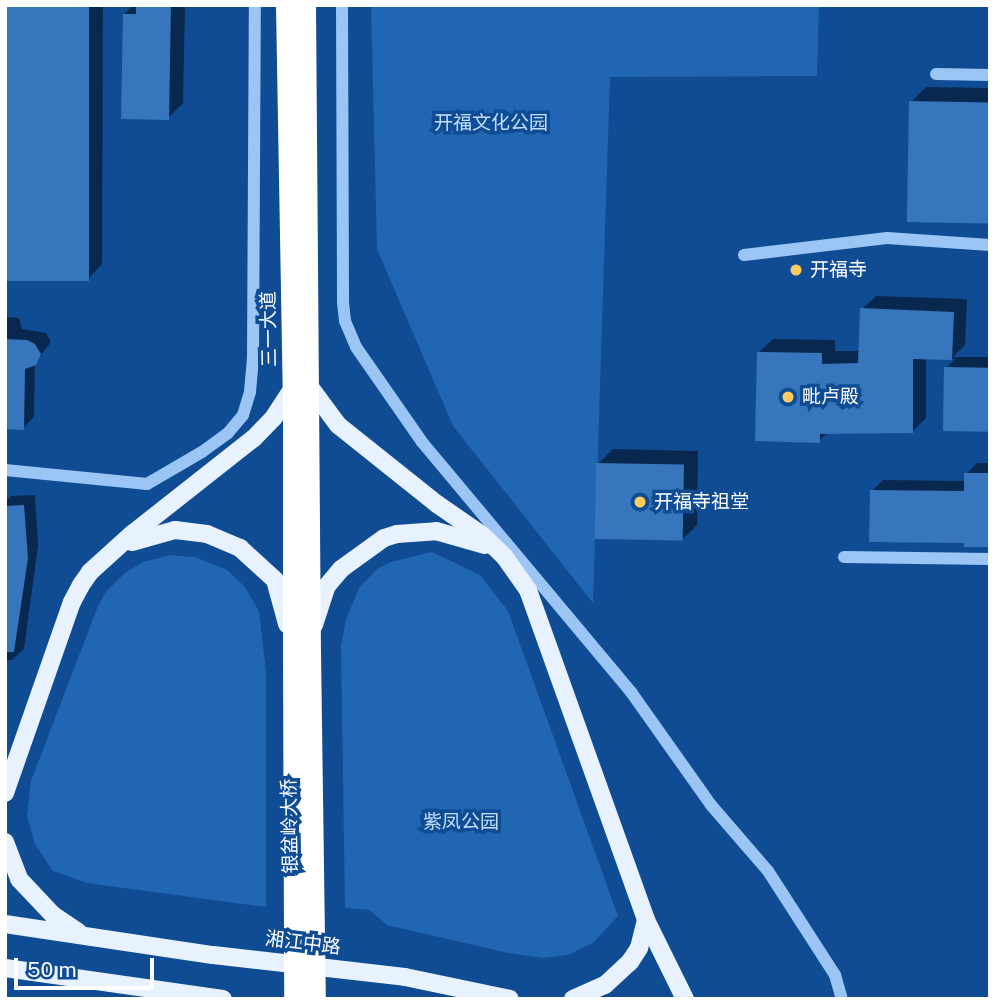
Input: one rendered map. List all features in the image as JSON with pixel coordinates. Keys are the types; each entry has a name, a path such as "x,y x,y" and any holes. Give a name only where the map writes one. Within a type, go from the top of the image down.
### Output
{"highway":[{"name":"三一大道","path":"286,5 301,387"},
{"name":"三一大道","path":"302,652 301,387 305,5"},
{"name":"银盆岭大桥","path":"294,999 302,652"},
{"name":"银盆岭大桥","path":"302,652 315,999"}],"main road":[{"path":"5,793 72,602 90,572 254,438 301,387 358,444 469,525 504,556 528,590 543,625 646,920 685,999"},
{"path":"113,551 155,533 175,530 207,534 240,548 275,580 302,652"},
{"path":"302,652 326,587 341,569 384,538 397,534 436,531 483,544 504,556"},
{"path":"5,842 19,879 53,915 81,934"},
{"path":"573,999 605,985 630,962 639,948 646,920"},
{"name":"湘江中路","path":"5,925 213,955 405,977 510,999"},
{"path":"5,968 223,999"}],"street":[{"path":"5,470 147,484 228,433 243,415 250,392 253,358 255,5"},
{"path":"342,5 343,302 345,321 356,347 422,442 631,692 711,805 768,871 835,975 842,999"},
{"path":"936,74 990,75"},
{"path":"744,255 887,238 990,245"},
{"path":"844,558 990,559"}],"green space":[{"name":"开福文化公园","path":"371,5 819,5 817,76 610,77 593,603 453,426 377,249"},
{"name":"紫凤公园","path":"432,552 480,575 508,611 618,916 594,942 568,955 543,958 508,953 387,925 369,910 345,908 341,646 346,619 359,588 377,569 391,562"},
{"path":"170,555 195,557 227,570 244,586 259,611 266,672 266,907 87,883 53,871 35,844 27,816 31,781 98,606 106,592 126,572 143,562"}],"building":[{"path":"5,5 89,5 89,281 5,281"},
{"path":"136,5 171,5 169,120 121,119 123,14 136,14"},
{"path":"909,101 990,102 988,223 907,222"},
{"path":"860,308 954,312 952,360 913,359 913,433 820,434 820,443 755,441 757,352 822,353 822,364 858,363"},
{"path":"5,339 27,340 35,344 41,354 36,365 25,369 24,430 5,429"},
{"path":"944,367 990,368 989,432 943,431"},
{"name":"开福寺祖堂","path":"596,463 684,465 683,541 595,539"},
{"path":"964,473 990,473 990,547 964,547 964,543 869,542 870,490 964,491"},
{"path":"24,505 28,558 14,652 5,652 5,506"}],"place":[{"name":"开福寺","path":"796,270"},
{"name":"毗卢殿","path":"788,397"},
{"name":"开福寺祖堂","path":"640,502"}]}
